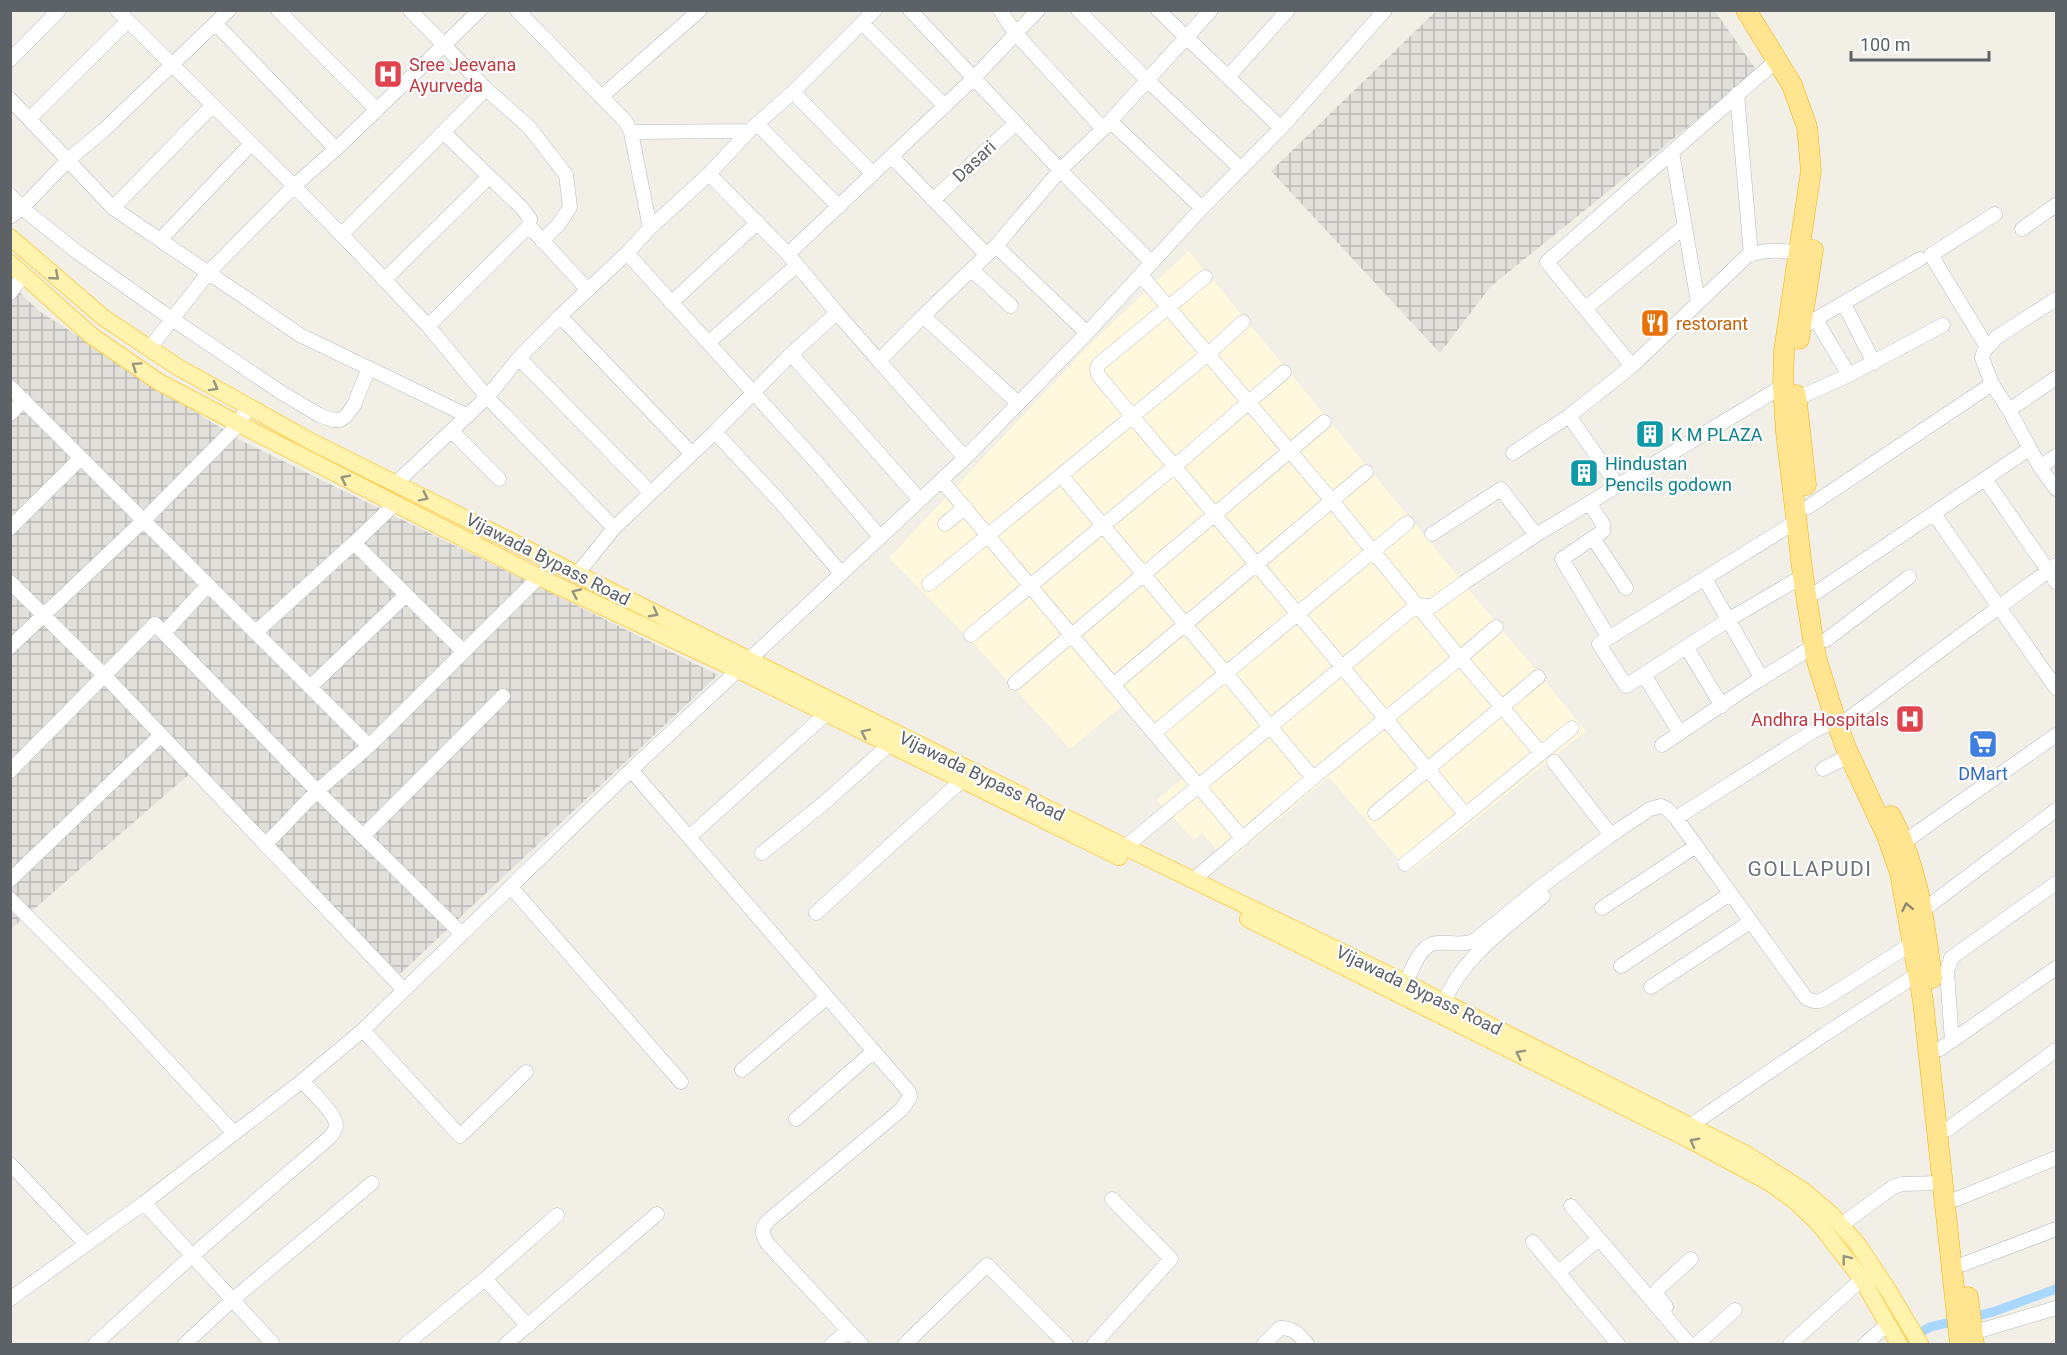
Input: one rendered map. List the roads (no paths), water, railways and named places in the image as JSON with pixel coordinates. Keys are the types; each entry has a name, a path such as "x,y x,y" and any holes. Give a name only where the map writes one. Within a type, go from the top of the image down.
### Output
{"highway":[{"path":"1746,10 1792,85 1802,108 1811,148 1811,171 1784,351 1789,393 1786,432 1817,592 1820,643"},
{"path":"1761,10 1802,82 1812,104 1822,144 1821,196 1808,324 1789,393"},
{"path":"1803,514 1803,576 1842,720 1849,756 1887,836 1900,873 1918,974 1942,1183 1962,1297 1966,1339"},
{"path":"1842,720 1904,842 1916,879 1946,1045 1948,1129 1964,1264 1962,1297"}],"main road":[{"name":"Vijawada Bypass Road","path":"10,237 104,318 149,349 310,441 578,573 826,714 961,781 1121,852 1193,880 1691,1125 1779,1174 1804,1191 1841,1225 1858,1245 1920,1344"},
{"name":"Vijawada Bypass Road","path":"10,263 80,326 136,366 159,382 239,424 539,577 743,665 1121,852 1679,1134 1770,1184 1795,1201 1819,1224 1862,1279 1899,1344"}],"street":[{"path":"10,60 59,10"},
{"path":"117,10 250,145 294,186 428,326 487,397 614,528"},
{"path":"16,212 68,160 104,130 229,10"},
{"path":"278,10 377,110"},
{"path":"410,10 486,88 529,127 566,175 570,207 559,225 542,241"},
{"path":"149,349 208,273 294,186 336,149 480,10"},
{"path":"518,10 626,122 631,132 650,228"},
{"path":"602,97 700,10"},
{"path":"396,483 487,397 519,358 560,316 875,10"},
{"path":"910,10 1060,170 1152,263"},
{"path":"1000,10 1016,34 1107,125 1202,208"},
{"path":"788,254 973,79 1038,10"},
{"path":"1078,10 1147,80 1241,169"},
{"path":"1158,10 1281,128"},
{"path":"879,362 991,250 1060,170 1107,125 1211,10"},
{"path":"1228,77 1288,10"},
{"path":"10,1299 144,1203 302,1081 363,1030 631,771 840,573 942,481 1087,333 1202,208 1281,128 1385,10"},
{"path":"29,119 127,22"},
{"path":"862,23 945,106"},
{"path":"216,24 336,149"},
{"path":"1632,366 1587,308 1547,262 1777,60"},
{"path":"341,235 486,88"},
{"path":"793,92 873,174"},
{"path":"1737,94 1751,255"},
{"path":"10,99 113,208 300,334 468,416"},
{"path":"113,208 212,106"},
{"name":"Dasari","path":"933,200 1016,123"},
{"path":"631,132 753,128 839,207"},
{"path":"428,326 529,226 530,219 522,208 442,132"},
{"path":"160,240 250,145"},
{"path":"1672,152 1698,302"},
{"path":"891,156 933,200 1087,333"},
{"path":"708,174 788,254 879,362 965,458"},
{"path":"384,280 489,177"},
{"path":"10,195 16,212 282,393 321,416 340,420 350,410 369,368"},
{"path":"2022,229 2056,205"},
{"path":"1987,347 1931,255 1995,214"},
{"path":"671,303 758,222"},
{"path":"529,226 588,290"},
{"path":"1587,308 1684,227"},
{"path":"1513,453 1569,416 1632,366 1747,256 1761,251 1781,250 1800,253"},
{"path":"627,253 817,463 880,537"},
{"path":"1849,375 1808,324 1920,259"},
{"path":"708,343 797,265"},
{"path":"972,270 1011,306"},
{"path":"1141,274 1373,551 1500,707 1541,753"},
{"path":"10,293 24,275"},
{"path":"1205,277 1100,363 1097,369 1098,375 1466,815"},
{"path":"2056,299 1997,337 1984,351 1982,358 1992,384 2040,467 2056,489"},
{"path":"1844,304 1874,363"},
{"path":"578,573 614,528 715,432 791,354 837,313"},
{"path":"560,316 692,454"},
{"path":"923,316 1018,403"},
{"path":"929,584 1208,354 1243,322"},
{"path":"1121,852 1198,785 1416,606 1432,606 1536,535 1617,486 1789,393 1849,375 1943,325"},
{"path":"791,354 920,500"},
{"path":"519,358 650,492"},
{"path":"971,636 1284,372"},
{"path":"2009,410 2056,378"},
{"path":"1803,576 1728,620 1626,686 1599,644 1705,579 1992,384"},
{"path":"10,387 369,746"},
{"path":"10,414 24,400"},
{"path":"10,646 144,520 239,424 248,406"},
{"path":"1569,416 1617,486"},
{"path":"1015,683 1324,423"},
{"path":"452,431 499,479"},
{"path":"715,432 781,503 840,573"},
{"path":"1817,592 2030,449"},
{"path":"2040,467 2056,456"},
{"path":"10,528 81,458"},
{"path":"1113,684 1366,472"},
{"path":"1061,475 1313,778"},
{"path":"1676,818 1812,732 1842,720 1999,607 2054,573 1985,479"},
{"path":"942,481 1243,839"},
{"path":"1432,534 1500,489 1536,535"},
{"path":"256,632 395,504"},
{"path":"1590,504 1604,528 1601,534 1562,559 1609,638"},
{"path":"945,524 965,507"},
{"path":"1934,514 2056,688"},
{"path":"1154,733 1407,523"},
{"path":"1593,538 1626,588"},
{"path":"354,543 463,651"},
{"path":"265,845 317,791 369,746 539,577"},
{"path":"1662,745 1820,643 1910,577"},
{"path":"1705,579 1762,679"},
{"path":"10,582 105,676 404,990"},
{"path":"164,633 208,585"},
{"path":"310,687 406,595"},
{"path":"10,771 155,624 317,791 462,934"},
{"path":"1193,880 1496,627"},
{"path":"1687,648 1722,706"},
{"path":"1644,675 1680,733"},
{"path":"1376,813 1538,677"},
{"path":"363,836 503,696"},
{"path":"689,837 826,714"},
{"path":"1405,864 1572,728"},
{"path":"10,880 161,735"},
{"path":"1904,842 2056,735"},
{"path":"762,853 824,803 889,745"},
{"path":"1823,769 1849,756"},
{"path":"1554,762 1611,835"},
{"path":"631,771 909,1092 908,1103 765,1224 762,1234 802,1283 861,1344"},
{"path":"816,913 961,781"},
{"path":"1406,983 1421,954 1432,944 1463,945 1474,941 1539,888 1611,835 1661,806 1667,808 1676,818 1806,998 1812,1002 1828,997 1913,943"},
{"path":"1922,911 2056,810"},
{"path":"1602,908 1696,846"},
{"path":"1946,1045 1947,972 1951,958 2056,883"},
{"path":"1444,1002 1451,986 1473,956 1556,885"},
{"path":"511,887 681,1082"},
{"path":"1621,966 1730,894"},
{"path":"10,899 110,998 234,1133"},
{"path":"1651,987 1750,922"},
{"path":"1946,1045 2056,968"},
{"path":"1691,1125 1918,974"},
{"path":"742,1070 826,998"},
{"path":"363,1030 460,1136 526,1072"},
{"path":"1948,1129 2056,1050"},
{"path":"796,1119 873,1052"},
{"path":"95,1344 193,1255 329,1138 336,1129 336,1123 332,1115 302,1081"},
{"path":"1956,1199 2056,1158"},
{"path":"10,1164 86,1244"},
{"path":"1841,1225 1893,1187 1914,1183 1942,1183"},
{"path":"185,1344 231,1301 372,1184"},
{"path":"1094,1344 1171,1259 1112,1199"},
{"path":"144,1203 193,1255 231,1301 273,1344"},
{"path":"1571,1206 1695,1344"},
{"path":"507,1344 657,1214"},
{"path":"406,1344 485,1279 557,1215"},
{"path":"1964,1264 2056,1229"},
{"path":"1558,1272 1599,1239"},
{"path":"1533,1242 1618,1344"},
{"path":"1691,1259 1661,1286 1657,1295 1695,1344"},
{"path":"905,1344 987,1265 1066,1344"},
{"path":"485,1279 528,1326"},
{"path":"1790,1344 1862,1279"},
{"path":"1966,1339 2056,1308"},
{"path":"1695,1344 1735,1310"},
{"path":"1865,1344 1888,1325"},
{"path":"1264,1344 1280,1328 1290,1328 1307,1344"},
{"path":"832,1344 848,1331"}],"waterway":[{"path":"1900,1344 1930,1327 1993,1312 2056,1289"}],"place":[{"name":"Sree Jeevana Ayurveda","path":"388,74"},
{"name":"restorant","path":"1655,323"},
{"name":"K M PLAZA","path":"1650,434"},
{"name":"Hindustan Pencils godown","path":"1584,473"},
{"name":"Andhra Hospitals","path":"1910,719"},
{"name":"DMart","path":"1983,744"}],"district":[{"name":"GOLLAPUDI","path":"1810,869"}]}
